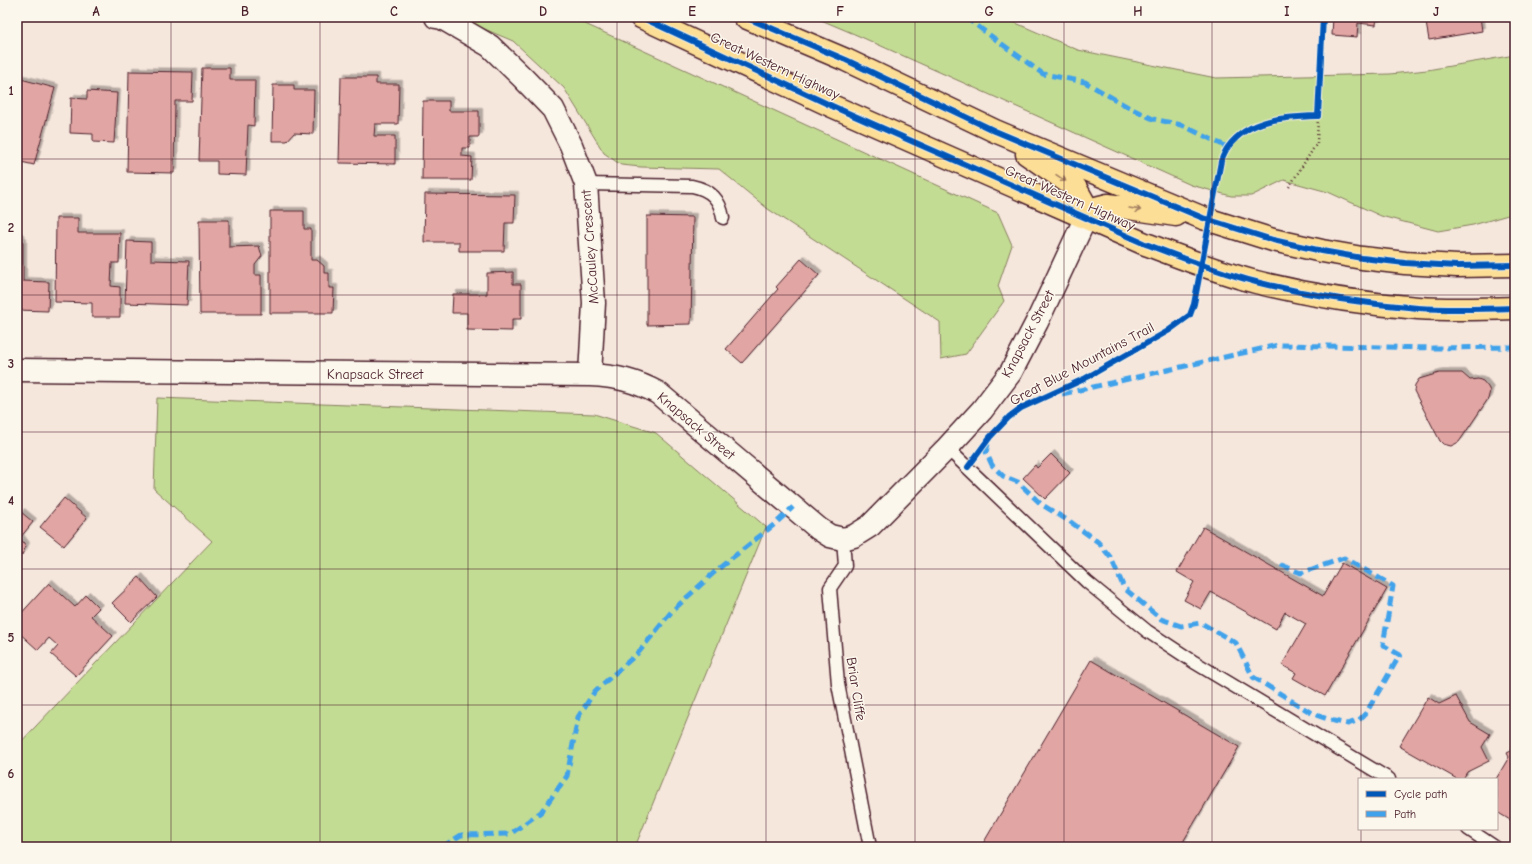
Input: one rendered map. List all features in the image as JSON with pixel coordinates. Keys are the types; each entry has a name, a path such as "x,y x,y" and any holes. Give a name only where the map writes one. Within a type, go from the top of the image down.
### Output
{"highway":[{"name":"Great Western Highway","path":"641,17 832,106 1143,243 1193,262 1255,281 1295,291 1398,306 1468,310 1515,308"},
{"path":"745,17 846,60 995,131 1203,218 1273,240 1362,258 1405,263 1457,266 1515,265"},
{"path":"995,131 1075,187 1084,203 1086,217"},
{"path":"1086,217 1096,208 1108,205 1203,218"}],"street":[{"name":"McCauley Crescent","path":"436,17 442,18 490,46 552,109 571,145 586,184 594,303 590,375"},
{"name":"Knapsack Street","path":"17,370 590,375 629,380 658,393 819,529 830,536 843,539 854,536 870,526 947,448 982,410 1011,372 1037,322 1086,217"}],"lane":[{"path":"586,184 692,186 702,188 714,196 720,207 723,218"},
{"path":"947,448 1087,582 1147,631 1194,662 1387,778"},
{"name":"Briar Cliffe","path":"843,539 845,566 830,588 838,684 870,847"},
{"path":"1470,830 1495,847"}],"path":[{"path":"1289,187 1317,143 1319,108"},
{"path":"1311,116 1318,116"}],"green space":[{"path":"456,17 570,17 998,213 1012,245 998,286 1004,301 966,354 941,359 940,322 768,209 719,169 621,165 604,153 564,88 513,41"},
{"path":"814,17 1002,17 1078,50 1216,78 1390,74 1427,70 1515,55 1515,213 1473,225 1438,231 1381,216 1328,192 1284,180 1251,196 1231,196 1191,185"},
{"path":"157,398 594,414 656,433 766,527 635,847 17,847 17,746 212,541 154,489"}],"building":[{"path":"1245,17 1301,17 1301,21"},
{"path":"1333,17 1377,17 1376,25 1358,23 1357,37 1332,35"},
{"path":"1425,17 1480,17 1482,31 1429,40"},
{"path":"202,68 230,68 230,80 255,80 254,126 248,125 246,175 217,174 217,161 199,161"},
{"path":"129,71 193,72 192,101 175,101 174,173 127,172"},
{"path":"341,77 376,77 376,84 399,84 398,124 375,124 374,136 395,136 395,164 339,163"},
{"path":"17,78 55,88 34,165 17,161"},
{"path":"273,85 294,85 294,90 314,90 313,134 294,133 287,141 272,141"},
{"path":"87,91 117,93 114,143 93,142 93,134 70,133 71,98 87,99"},
{"path":"423,101 449,101 449,111 479,111 479,137 470,137 470,148 462,148 462,156 472,157 471,180 422,180"},
{"path":"425,194 515,195 514,223 505,223 504,251 459,251 459,242 424,242"},
{"path":"270,211 304,211 304,229 311,229 311,260 317,260 324,266 324,273 329,273 329,288 334,288 333,313 270,313"},
{"path":"647,216 693,217 691,324 647,325"},
{"path":"56,218 78,218 78,233 120,233 119,263 112,263 111,286 120,287 120,317 92,317 92,303 55,302"},
{"path":"199,220 229,220 229,247 259,246 262,256 255,265 255,275 261,275 261,314 200,314"},
{"path":"17,235 23,242 23,281 49,282 48,311 17,310"},
{"path":"127,241 151,242 151,260 189,261 187,305 125,303"},
{"path":"801,259 819,275 742,363 726,349 778,289 776,287"},
{"path":"513,272 513,284 521,284 521,319 512,319 512,331 467,330 467,313 452,313 453,294 487,294 487,273"},
{"path":"1439,373 1462,373 1470,380 1478,379 1483,381 1490,391 1488,399 1459,442 1451,446 1443,444 1440,441 1414,391 1415,385 1419,379"},
{"path":"1051,454 1070,473 1045,499 1023,478 1035,465 1037,468"},
{"path":"64,498 87,518 64,546 40,527"},
{"path":"21,512 33,522 20,538 26,546 22,555 17,556 17,518"},
{"path":"1203,527 1323,596 1342,563 1387,589 1325,696 1293,678 1296,673 1282,665 1306,624 1285,612 1276,629 1211,592 1201,609 1184,600 1194,582 1177,572"},
{"path":"139,577 157,597 131,622 112,603"},
{"path":"49,583 75,607 86,595 99,608 91,616 113,636 76,676 51,654 58,646 49,638 38,650 17,631 17,618"},
{"path":"1091,660 1239,747 1180,847 981,847"},
{"path":"1456,696 1470,722 1490,734 1482,747 1489,761 1467,772 1464,778 1455,778 1399,746 1428,697 1439,704"},
{"path":"1515,749 1515,823 1498,813 1498,778 1497,778 1509,757 1507,753"}],"marked path":[{"path":"965,17 1043,74 1085,82 1128,107 1153,119 1182,125 1227,147"},
{"path":"1062,394 1278,345 1433,348 1515,347"},
{"path":"988,444 986,452 992,465 1003,476 1018,482 1041,504 1072,523 1098,542 1111,558 1124,588 1161,619 1181,626 1201,623 1236,643 1253,677 1313,714 1348,724 1359,720 1366,713 1400,655 1383,645 1393,586 1344,558 1301,573 1279,564"},
{"path":"442,847 461,835 510,834 541,812 567,776 578,717 595,691 639,652 672,611 718,569 775,524 793,507"}],"cycle path":[{"path":"641,17 832,106 1143,243 1213,269 1276,287 1357,301 1430,309 1515,308"},
{"path":"745,17 846,60 995,131 1203,218 1273,240 1362,258 1405,263 1457,266 1515,265"},
{"name":"Great Blue Mountains Trail","path":"968,467 990,437 1009,417 1021,408 1084,379 1168,331 1190,315 1194,304 1221,161 1227,149 1237,137 1246,130 1257,125 1269,121 1293,117 1318,116 1323,17"}]}
